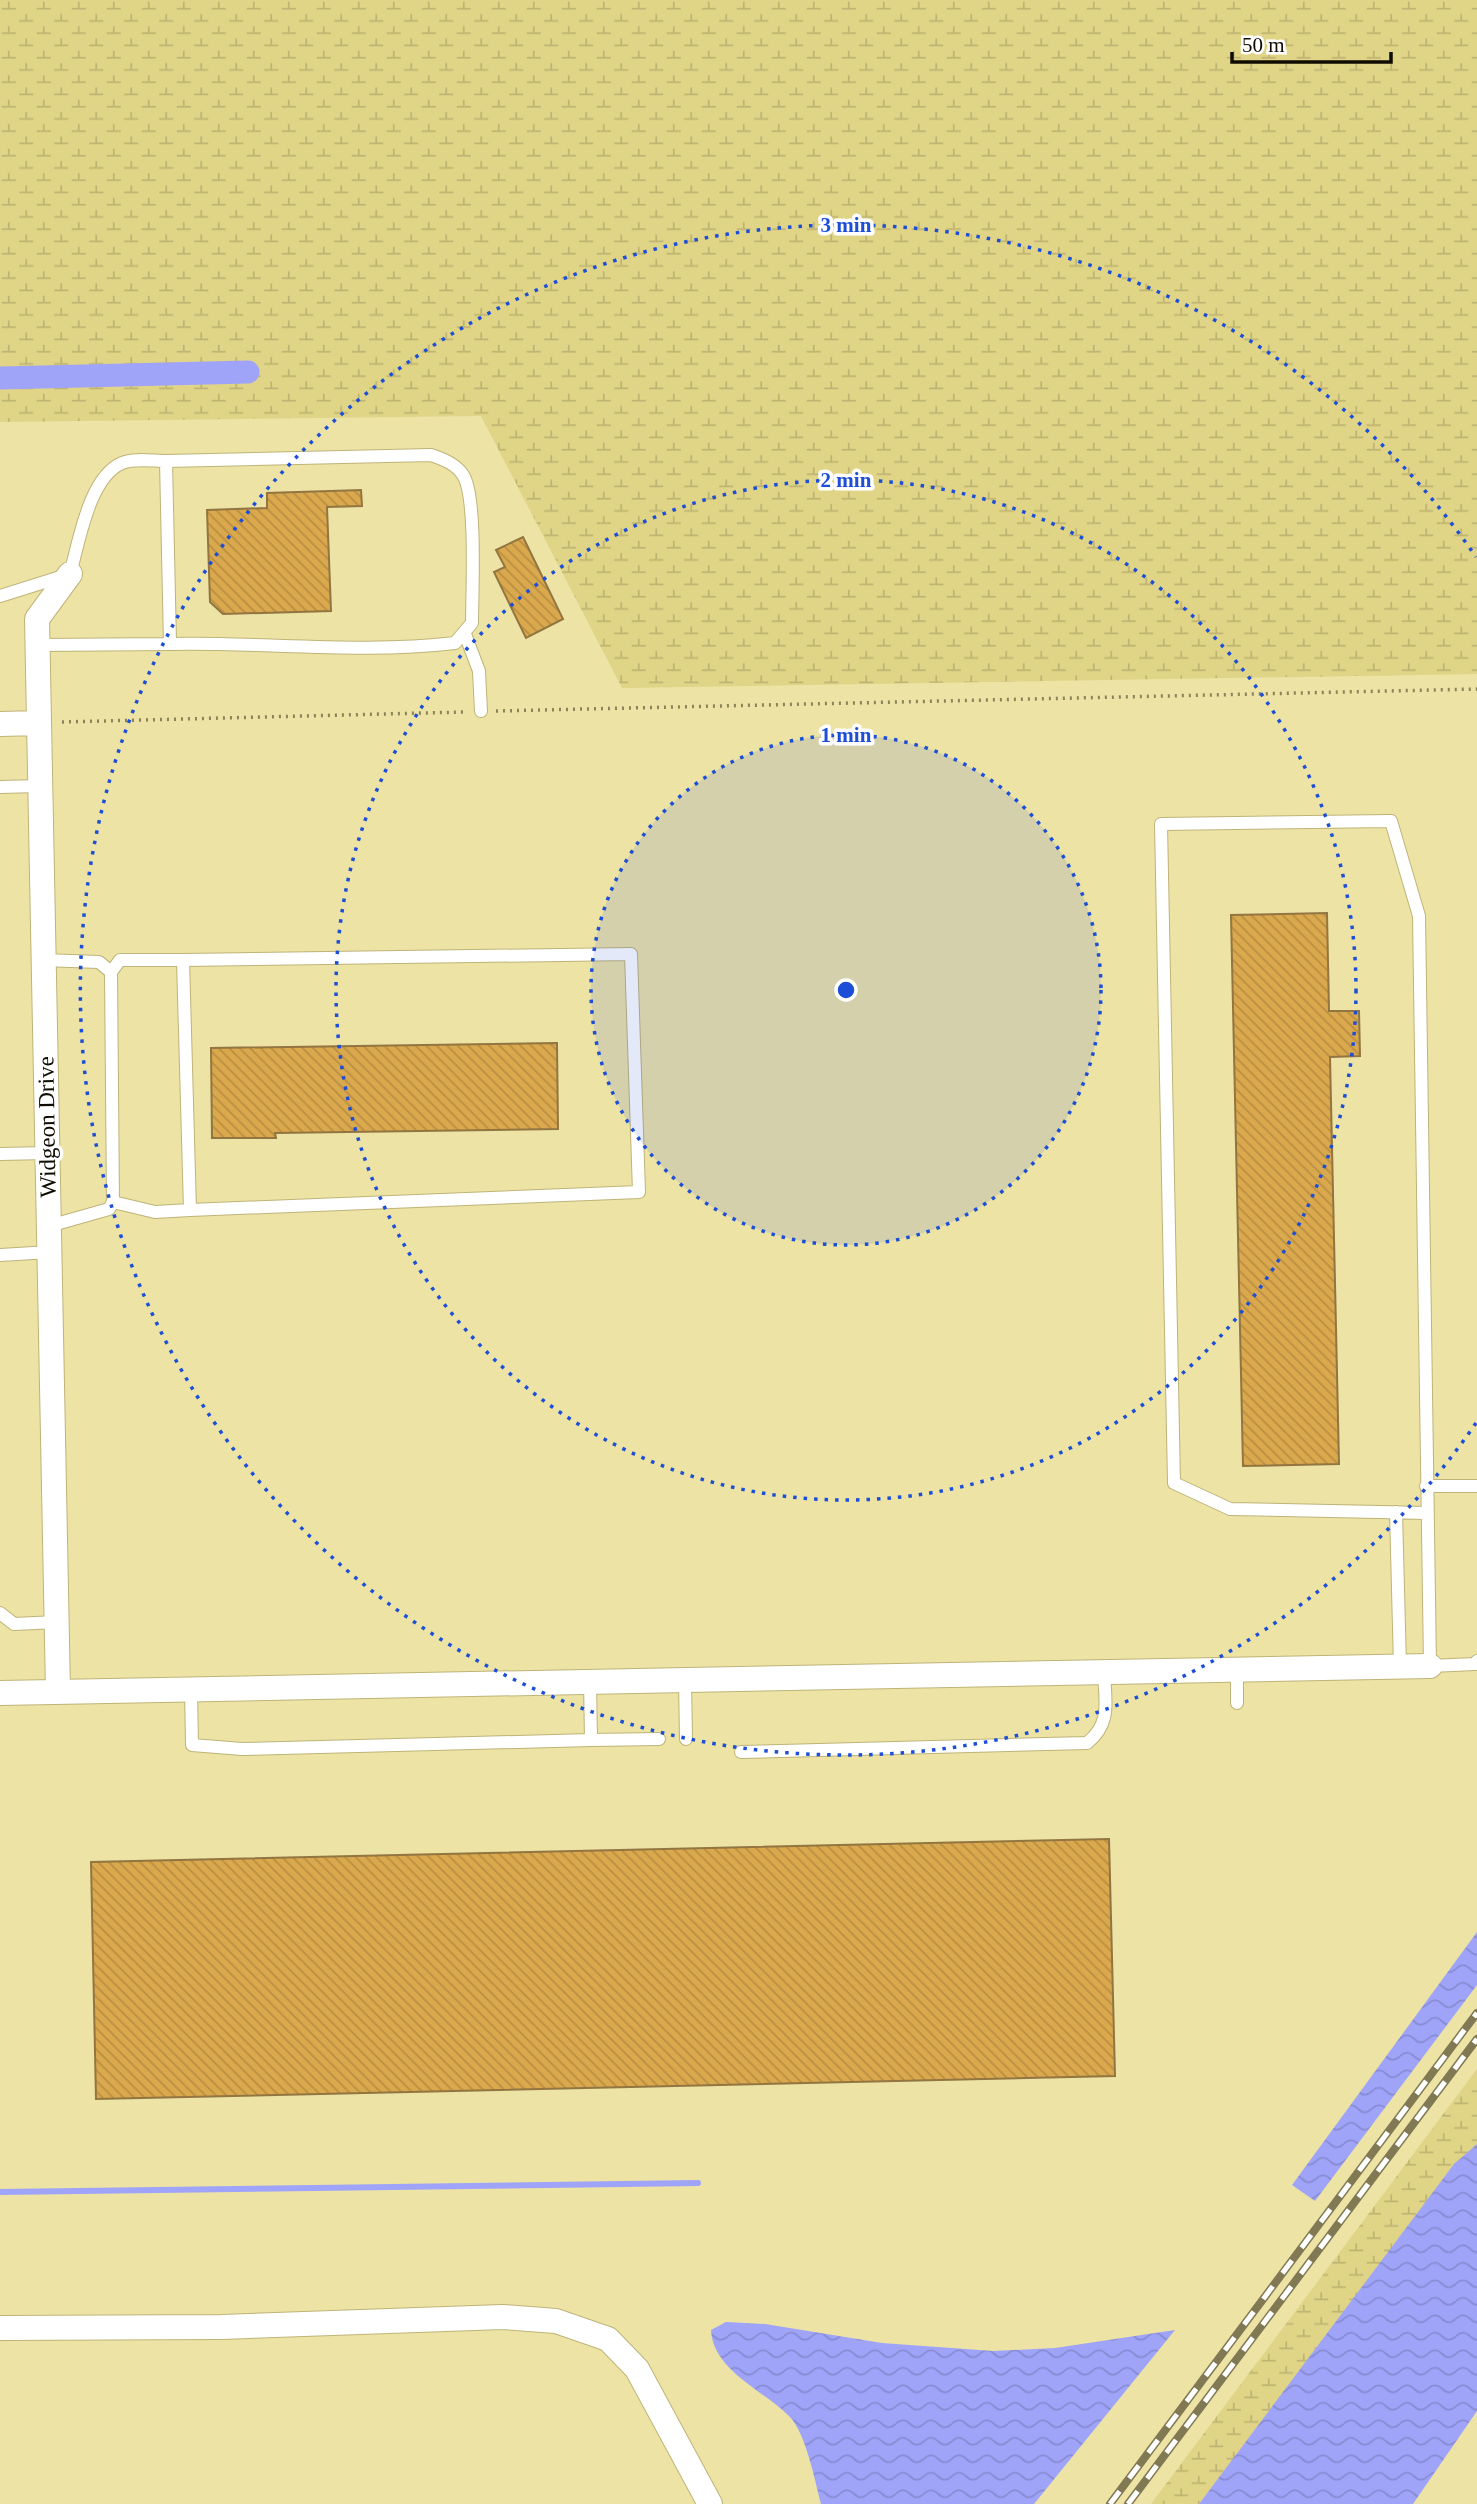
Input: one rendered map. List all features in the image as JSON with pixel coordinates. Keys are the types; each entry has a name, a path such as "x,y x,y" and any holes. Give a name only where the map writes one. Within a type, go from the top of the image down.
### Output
{"street":[{"name":"Widgeon Drive","path":"58,1692 37,619 70,574"},
{"path":"0,724 38,723"},
{"path":"0,1693 1430,1665"},
{"path":"0,2328 222,2327 503,2317 556,2321 608,2339 637,2369 709,2504"}],"lane":[{"path":"0,596 70,574 94,493 107,473 122,462 431,454 450,462 464,475 470,503 472,623 466,634 455,643 434,646 37,645"},
{"path":"166,461 170,644"},
{"path":"466,634 479,671 481,711"},
{"path":"0,787 40,786"},
{"path":"1427,1513 1230,1509 1174,1483 1161,824 1391,821 1419,916 1430,1665 1475,1664 1477,1661"},
{"path":"49,1226 109,1209 113,1202 111,972 120,960 632,954 639,1192 155,1212 113,1202"},
{"path":"43,960 99,962 111,972"},
{"path":"183,960 190,1210"},
{"path":"0,1154 47,1153"},
{"path":"0,1255 50,1252"},
{"path":"1426,1486 1477,1486"},
{"path":"1396,1512 1400,1666"},
{"path":"0,1613 14,1624 57,1622"},
{"path":"1237,1669 1237,1703"},
{"path":"741,1752 1087,1743 1101,1732 1106,1712 1104,1672"},
{"path":"685,1680 686,1739"},
{"path":"590,1681 591,1740"},
{"path":"191,1689 192,1745 242,1749 659,1739"}],"path":[{"path":"38,723 481,711 646,710 803,702 1477,689"}],"green space":[{"path":"0,0 1477,0 1477,674 622,688 481,416 0,422"},
{"path":"1477,2069 1477,2144 1199,2504 1151,2504"}],"water":[{"path":"1477,1932 1477,1985 1315,2201 1292,2185"},
{"path":"1477,2144 1477,2411 1413,2504 1199,2504 1454,2164"},
{"path":"726,2322 765,2324 882,2343 993,2351 1055,2348 1175,2330 1034,2504 821,2504 809,2458 796,2425 780,2407 730,2369 714,2344 711,2330"}],"building":[{"path":"361,490 362,506 327,507 331,611 223,614 210,602 207,510 267,508 267,493"},
{"path":"523,537 563,619 526,638 494,572 505,567 496,550"},
{"path":"1327,913 1329,1011 1359,1011 1360,1056 1330,1057 1339,1464 1243,1466 1231,915"},
{"path":"557,1043 558,1129 275,1133 276,1138 212,1138 211,1048"},
{"path":"1109,1839 1115,2076 96,2099 91,1862"}],"waterway":[{"path":"0,378 248,372"},
{"path":"0,2192 698,2183"}],"railway":[{"path":"1110,2504 1477,2013"},
{"path":"1128,2504 1477,2039"}]}
